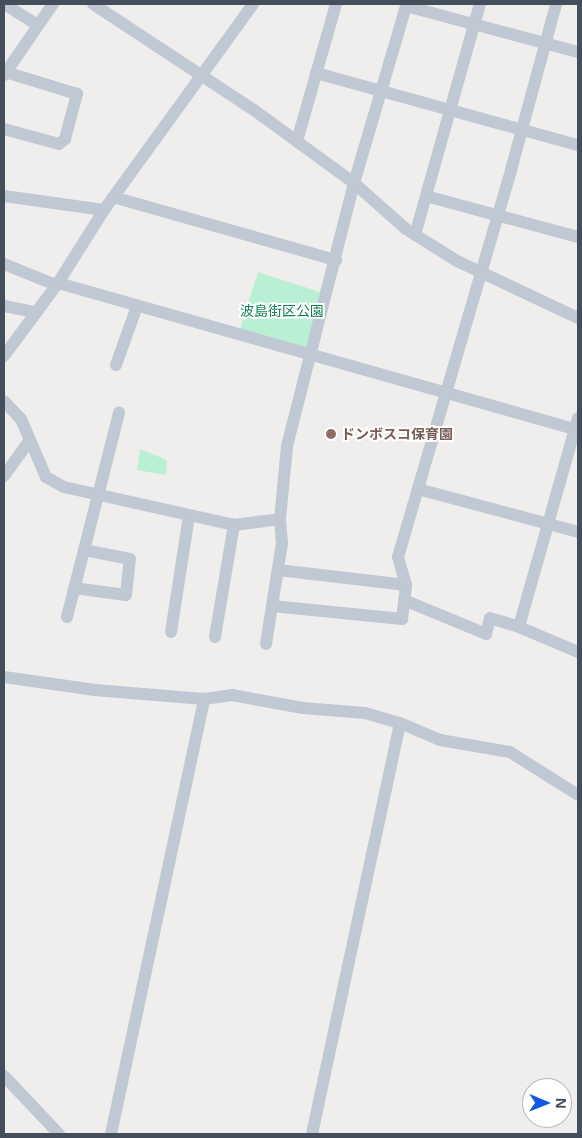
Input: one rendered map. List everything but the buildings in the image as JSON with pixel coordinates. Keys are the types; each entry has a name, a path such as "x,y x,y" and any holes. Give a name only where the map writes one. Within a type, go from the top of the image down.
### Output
{"street":[{"path":"4,4 37,25"},
{"path":"4,129 59,144 65,139 78,94 4,73 53,4"},
{"path":"94,4 204,74 354,183 415,235 481,273 578,318"},
{"path":"4,356 57,284 113,197 253,4"},
{"path":"296,141 336,4"},
{"path":"415,235 480,4"},
{"path":"272,606 402,619 406,585 398,557 498,215 556,4"},
{"path":"266,644 282,543 280,519 287,446 336,260 354,183 382,91 402,5 578,52"},
{"path":"316,73 578,145"},
{"path":"4,196 104,210"},
{"path":"426,196 578,237"},
{"path":"113,197 336,260"},
{"path":"4,264 57,284 310,356 446,394 577,426 519,627"},
{"path":"4,306 36,312"},
{"path":"116,365 137,306"},
{"path":"4,401 21,419 46,476 64,487 234,525 280,519"},
{"path":"67,617 119,413"},
{"path":"4,476 30,440"},
{"path":"418,489 578,532"},
{"path":"172,632 189,516"},
{"path":"215,637 234,525"},
{"path":"74,588 126,595 130,559 84,550"},
{"path":"278,570 406,585"},
{"path":"404,600 486,634 490,618 519,627 578,652"},
{"path":"4,677 95,690 204,698 232,695 303,708 365,713 400,723 440,740 510,752 578,795"},
{"path":"111,1134 204,698"},
{"path":"312,1134 400,723"},
{"path":"4,1076 59,1134"}],"green space":[{"name":"波島街区公園","path":"258,272 323,293 305,350 240,329"},
{"path":"140,449 167,460 166,475 137,470"}],"place":[{"name":"ドンボスコ保育園","path":"331,434"}]}
